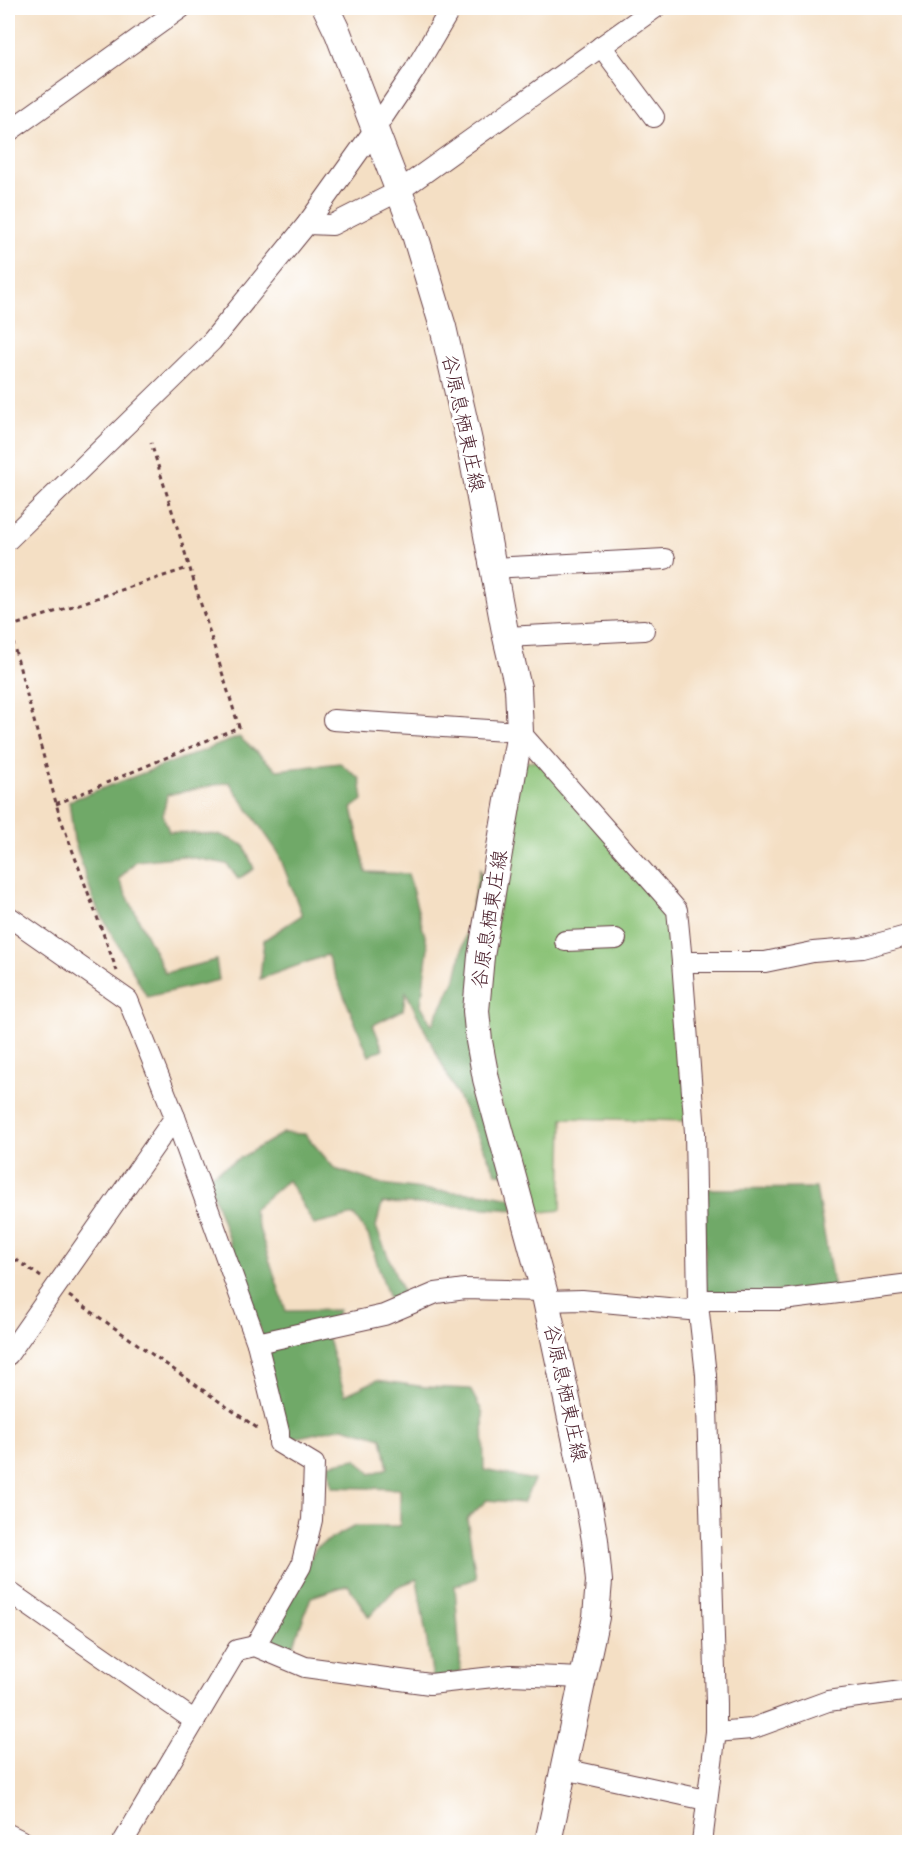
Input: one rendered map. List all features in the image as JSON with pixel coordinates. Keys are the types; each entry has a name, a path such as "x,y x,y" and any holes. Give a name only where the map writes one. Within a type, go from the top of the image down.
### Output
{"main road":[{"name":"谷原息栖東庄線","path":"326,8 338,33 413,228 443,327 471,450 506,637 518,688 520,732 481,956 476,1011 486,1079 545,1296 586,1489 599,1581 596,1617 548,1842"}],"street":[{"path":"8,132 181,8"},
{"path":"8,540 212,341 307,224 414,71 451,8"},
{"path":"307,224 332,225 399,191 655,8"},
{"path":"601,46 654,117"},
{"path":"493,568 665,559"},
{"path":"506,637 644,630"},
{"path":"333,720 520,732 676,910 695,1132 698,1304 706,1375 716,1732 702,1842"},
{"path":"8,916 128,1000 175,1117 258,1343 279,1432 279,1443 314,1464 312,1520 301,1566 255,1646"},
{"path":"682,962 765,962 813,952 862,948 909,935"},
{"path":"565,941 616,939"},
{"path":"8,1355 175,1117"},
{"path":"258,1343 384,1315 436,1293 465,1289 689,1310 708,1300 783,1300 909,1284"},
{"path":"8,1592 195,1721"},
{"path":"123,1842 237,1650 255,1646 305,1667 429,1684 511,1675 582,1678"},
{"path":"716,1732 751,1729 828,1701 909,1690"},
{"path":"564,1769 706,1800"},
{"path":"8,1834 24,1842"}],"path":[{"path":"56,804 239,727 151,443"},
{"path":"128,1000 56,804 8,625 188,568"},
{"path":"8,1254 279,1443"}],"green space":[{"path":"239,737 277,770 340,763 360,779 363,800 352,808 366,872 408,874 428,947 421,1005 432,1025 456,978 480,869 485,885 474,961 505,1174 496,1173 406,992 403,1010 373,1025 383,1049 369,1056 327,955 260,979 264,940 302,915 278,852 229,782 167,795 163,815 169,832 221,835 244,845 254,869 238,879 227,864 183,856 136,861 119,879 165,973 216,960 219,980 147,997 94,902 74,840 69,801"},
{"path":"541,761 667,907 671,920 689,1121 563,1118 561,1210 533,1213 495,1082 483,1007 522,762"},
{"path":"283,1133 305,1134 335,1169 382,1184 512,1198 514,1210 382,1203 376,1227 406,1300 392,1308 368,1235 354,1215 314,1225 288,1180 253,1210 286,1311 339,1310 327,1336 345,1395 377,1380 425,1387 470,1389 483,1413 484,1470 534,1480 523,1503 487,1500 467,1519 476,1578 455,1586 461,1672 433,1679 417,1579 397,1587 369,1617 348,1585 311,1597 290,1655 266,1646 316,1547 355,1526 400,1526 400,1489 332,1487 329,1464 356,1459 371,1474 388,1468 382,1438 343,1427 286,1440 265,1344 207,1177"},
{"path":"816,1188 834,1289 706,1295 703,1189"}]}
